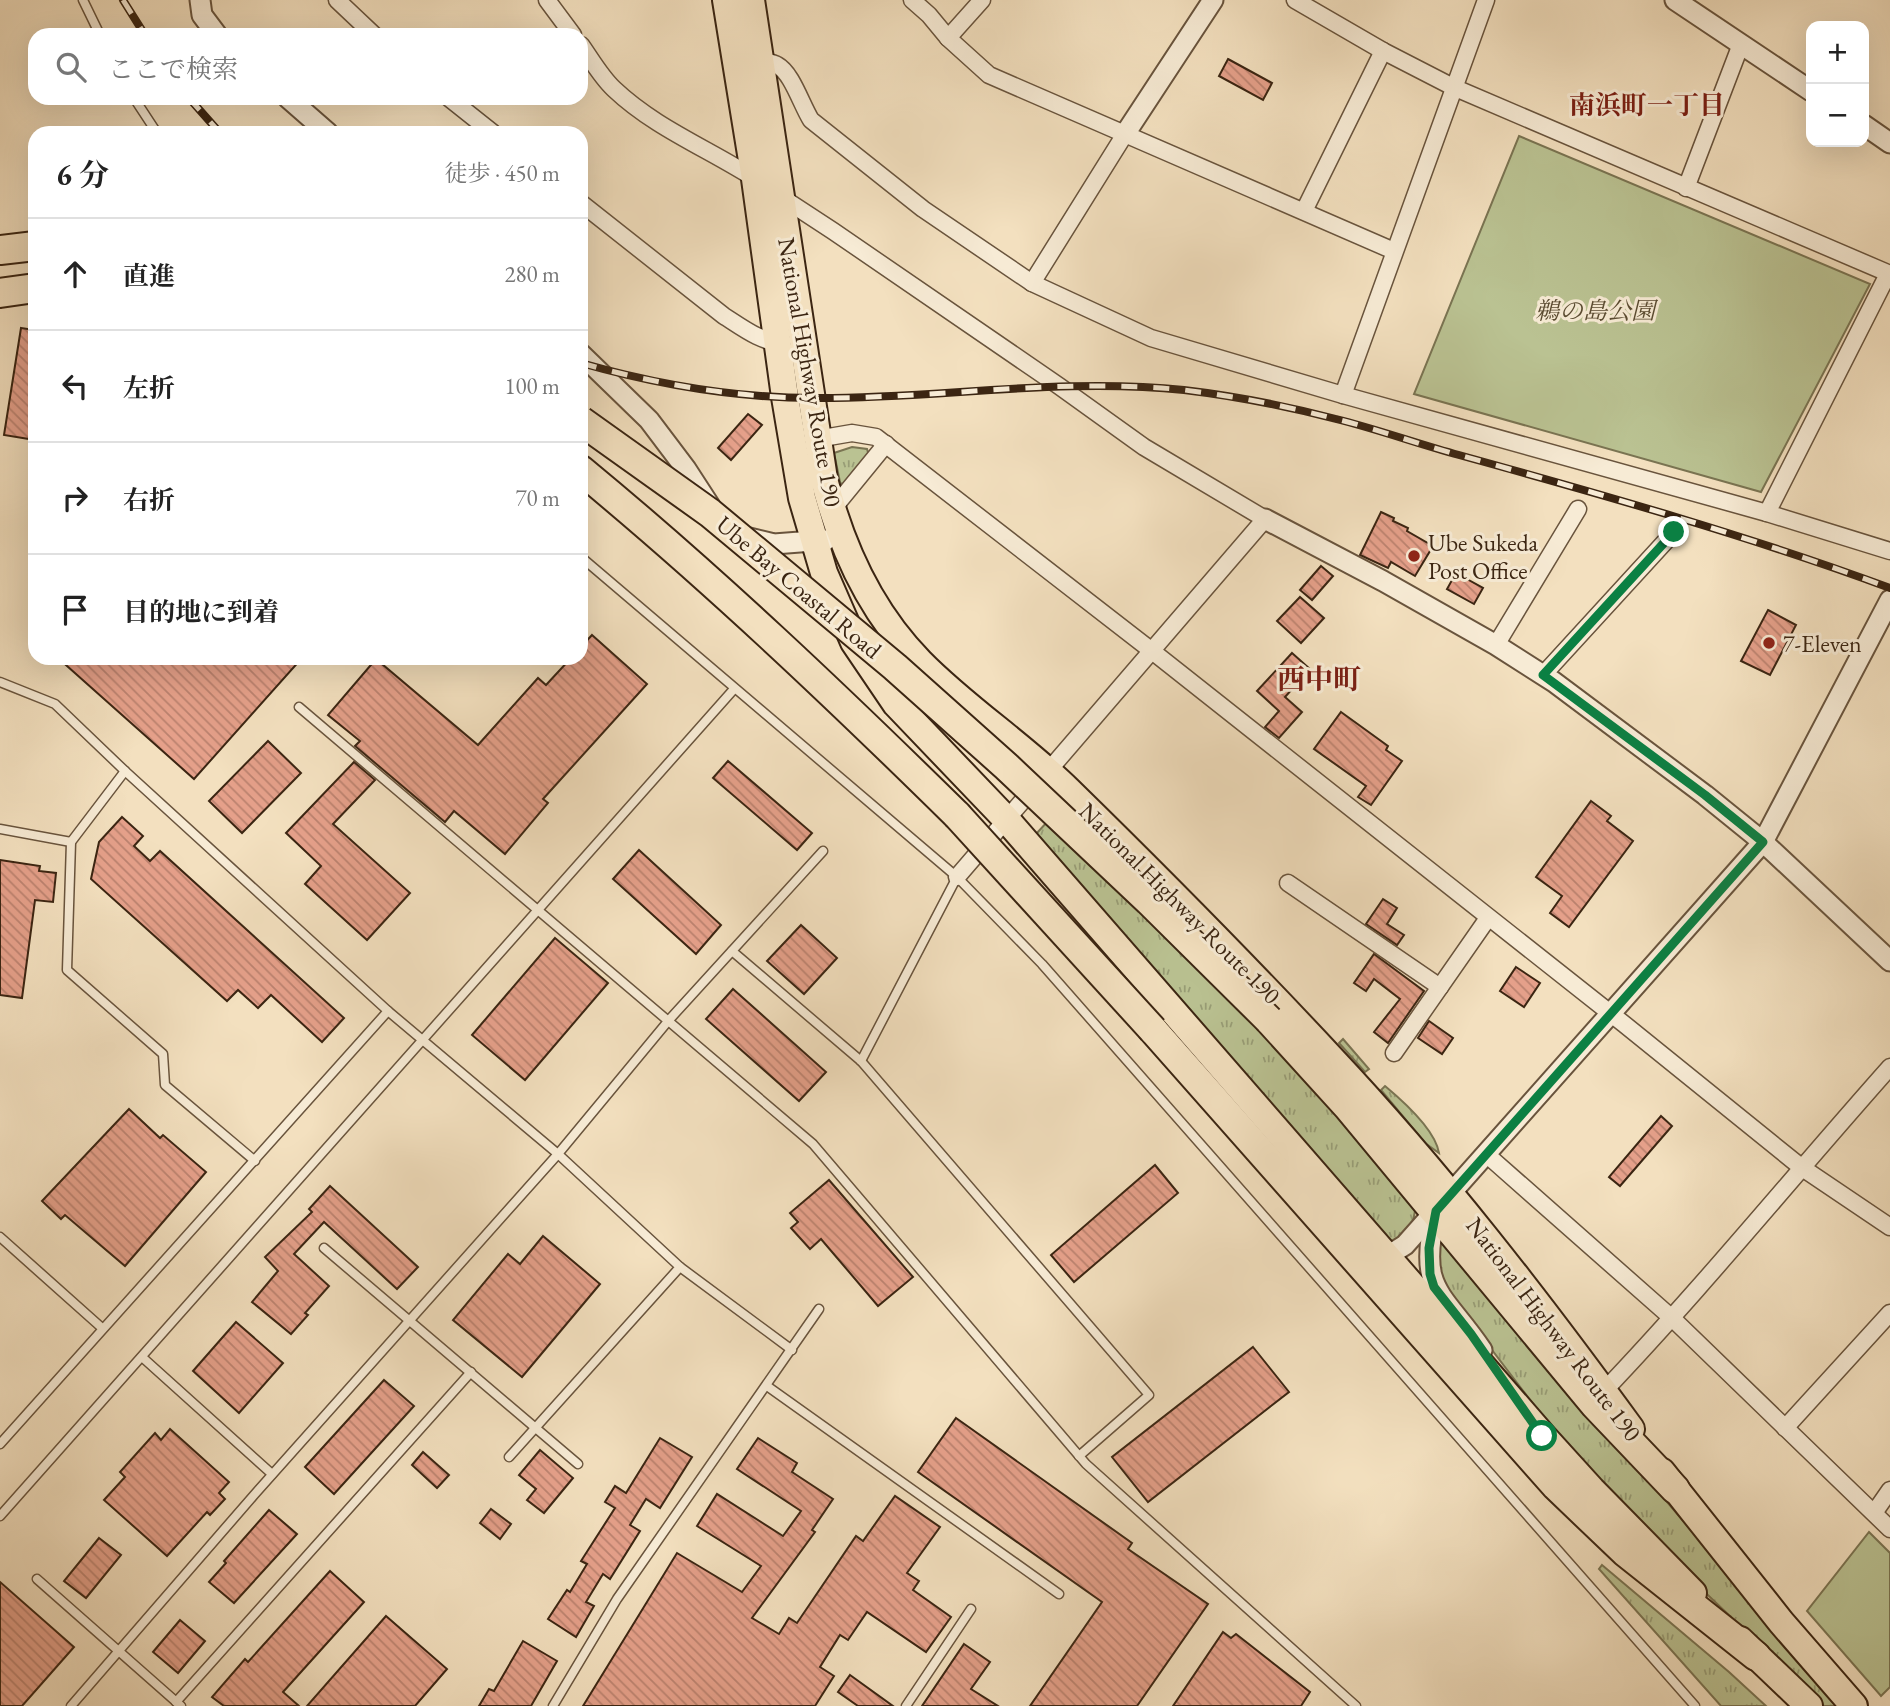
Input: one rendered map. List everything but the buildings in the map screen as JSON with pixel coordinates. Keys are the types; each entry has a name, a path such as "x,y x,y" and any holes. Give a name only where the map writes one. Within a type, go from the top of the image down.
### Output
{"highway":[{"name":"National Highway Route 190","path":"726,0 755,179 789,341 817,439 832,510 840,536 870,596 895,634 919,662 1049,772 1162,882 1331,1058 1443,1202 1603,1392 1675,1489 1781,1622 1854,1706"},
{"name":"National Highway Route 190","path":"751,0 780,197 802,498 814,542 837,605 872,671 896,704 1006,819 1542,1436 1641,1541 1809,1706"},
{"path":"0,250 28,247"},
{"path":"0,293 28,289"},
{"name":"Ube Bay Coastal Road","path":"588,426 677,487 895,667 1007,767 1149,901 1269,1020 1348,1107 1443,1202 1595,1405 1675,1489"},
{"path":"588,476 684,557 899,757 957,815 1153,1030 1573,1503 1642,1567 1756,1656"}],"street":[{"path":"200,0 202,15 212,28"},
{"path":"337,0 367,28"},
{"path":"547,0 568,28"},
{"path":"912,0 948,38 989,75 1394,251"},
{"path":"948,38 982,0"},
{"path":"1032,283 1213,0"},
{"path":"1296,0 1383,51 1453,87 1889,274 1767,513"},
{"path":"1343,395 1486,0"},
{"path":"1675,0 1806,87"},
{"path":"1686,187 1741,44"},
{"path":"1304,211 1383,51"},
{"path":"588,55 612,88 656,123 755,179 1144,447 1265,519 1383,580 1543,675 1705,795 1763,842 1890,961"},
{"path":"760,61 776,64 790,77 811,120 923,209 1032,283 1151,338 1343,395 1767,513 1890,551"},
{"path":"296,105 320,126"},
{"path":"458,105 484,126"},
{"path":"1869,128 1890,143"},
{"path":"588,208 724,316 750,332 789,341"},
{"path":"588,361 649,420 686,469 709,506 736,535 774,544 814,542 840,536"},
{"path":"817,439 852,433 876,437 886,444 1611,1013 1801,1167 1890,1227"},
{"path":"832,510 886,444"},
{"path":"1496,645 1578,509"},
{"path":"957,877 1265,519"},
{"path":"1543,675 1674,532"},
{"path":"1342,1243 1361,1256 1378,1258 1405,1245 1763,842 1884,633 1890,600"},
{"path":"1288,883 1440,987"},
{"path":"1394,1053 1488,918"},
{"path":"1603,1392 1673,1319 1801,1167 1890,1068"},
{"path":"1486,1154 1673,1319 1890,1529"},
{"path":"1443,1202 1429,1248 1430,1274 1434,1287 1471,1334 1542,1436"},
{"path":"1785,1428 1890,1313"},
{"path":"1874,1513 1890,1490"}],"lane":[{"path":"83,0 97,28"},
{"path":"139,105 152,126"},
{"path":"588,562 957,877 1042,964 1695,1706"},
{"path":"0,682 55,704 422,1041 558,1154 680,1267 792,1350"},
{"path":"0,1516 734,689"},
{"path":"299,708 813,1144 1079,1456 1352,1705"},
{"path":"125,771 71,842 67,970 163,1055 165,1085 255,1161"},
{"path":"0,829 71,842"},
{"path":"71,1706 272,1474 558,1154 668,1020 823,851"},
{"path":"861,1061 957,877"},
{"path":"732,951 861,1061 1149,1395 1079,1456"},
{"path":"0,1444 388,1011"},
{"path":"0,1237 102,1328"},
{"path":"324,1248 578,1464"},
{"path":"509,1457 680,1267"},
{"path":"553,1706 617,1599 819,1309"},
{"path":"142,1357 272,1474"},
{"path":"37,1579 178,1704 471,1372"},
{"path":"767,1385 1059,1594"},
{"path":"906,1706 971,1609"}],"green space":[{"name":"鵜の島公園","path":"1519,136 1870,284 1761,492 1414,394"},
{"path":"852,447 867,449 869,456 844,487 840,482 834,453"},
{"path":"1049,820 1175,938 1417,1201 1413,1221 1395,1242 1388,1242 1035,835"},
{"path":"1343,1039 1369,1069 1365,1072 1339,1043"},
{"path":"1385,1086 1425,1125 1439,1153 1425,1143 1381,1090"},
{"path":"1439,1226 1595,1417 1840,1706 1824,1706 1689,1577 1553,1430 1482,1337 1446,1295 1436,1263"},
{"path":"1869,1532 1890,1553 1890,1687 1881,1696 1807,1611"},
{"path":"1602,1565 1766,1706 1721,1706 1599,1569"}],"railway":[{"path":"123,0 141,28"},
{"path":"195,105 214,126"},
{"path":"588,365 696,388 785,397 860,397 1091,386 1184,390 1241,398 1351,423 1622,501 1784,551 1890,588"}],"place":[{"name":"Ube Sukeda Post Office","path":"1414,556"},
{"name":"7-Eleven","path":"1769,643"}],"district":[{"name":"南浜町一丁目","path":"1647,105"},
{"name":"西中町","path":"1319,679"}],"route":[{"path":"1542,1436 1471,1334 1434,1287 1428,1261 1431,1232 1436,1211 1763,842 1705,795 1543,675 1674,532"}]}
